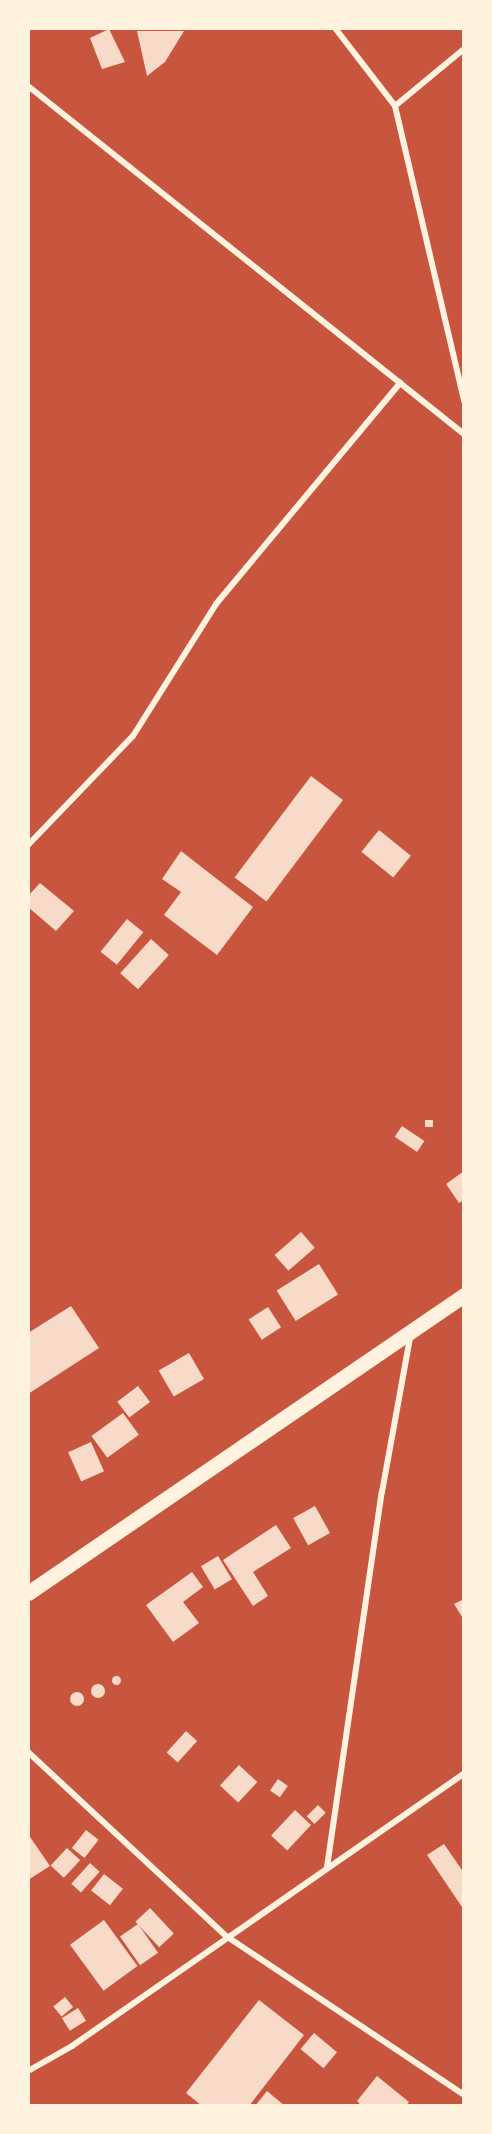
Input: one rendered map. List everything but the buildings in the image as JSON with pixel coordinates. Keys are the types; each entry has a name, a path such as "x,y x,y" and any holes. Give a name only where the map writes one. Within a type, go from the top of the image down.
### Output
{"main road":[{"path":"28,1593 323,1395 464,1295"}],"street":[{"path":"335,28 395,106 464,401"},
{"path":"395,106 464,49"},
{"path":"28,86 464,434"},
{"path":"28,845 133,736 216,604 400,383"},
{"path":"327,1867 382,1492 412,1330"},
{"path":"28,1752 226,1936 464,2095"},
{"path":"28,2071 72,2046 226,1936 464,1774"}]}
